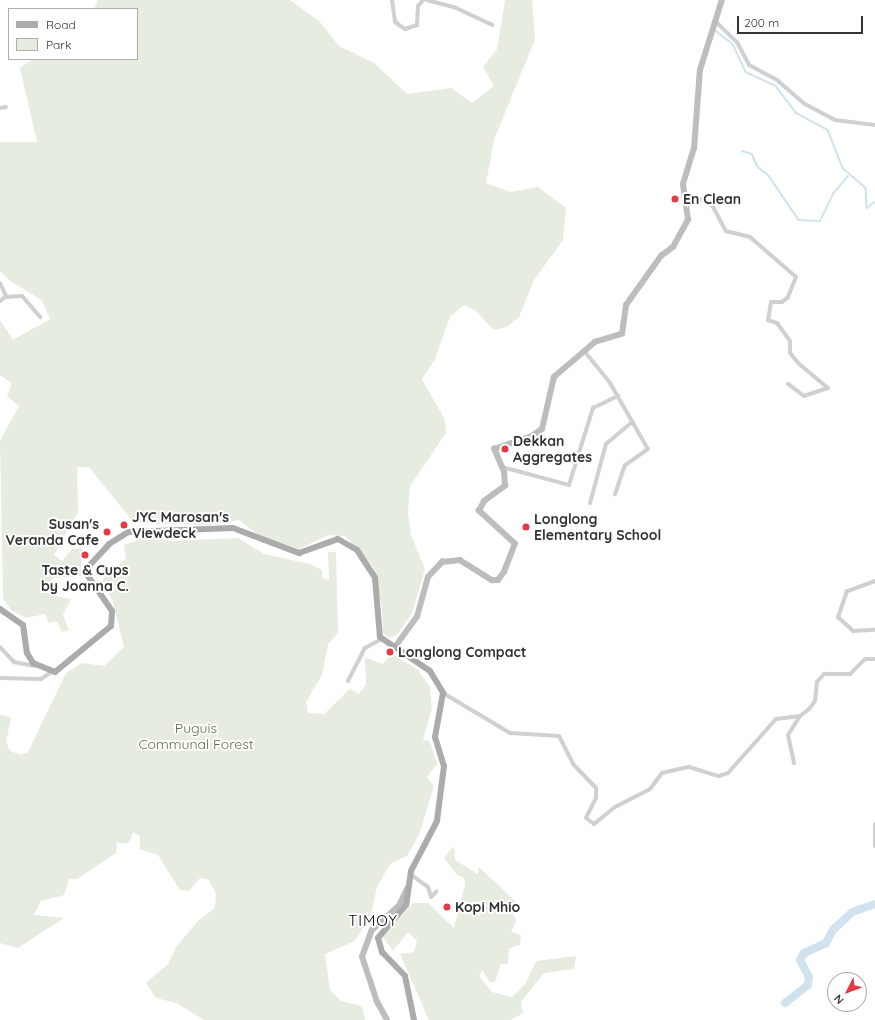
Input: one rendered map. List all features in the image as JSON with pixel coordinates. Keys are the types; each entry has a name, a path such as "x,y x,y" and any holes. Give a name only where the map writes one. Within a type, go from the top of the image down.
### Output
{"main road":[{"path":"395,647 417,617 428,577 442,562 460,560 492,580 498,580 504,572 515,544 479,511 484,501 505,486 502,467 494,449 539,432 548,413 552,379 595,342 623,332 626,306 681,235 688,220 688,201 683,184 694,149 701,64 722,0"},
{"path":"0,609 23,624 27,653 35,666 50,673 78,655 111,626 112,611 88,576 87,568 109,544 128,532 140,530 242,529 276,547 303,553 331,540 346,541 372,570 382,639 430,671 443,693 435,737 444,766 440,809 399,906 372,930 362,957 377,1002 388,1020"},
{"path":"410,878 406,905 378,938 382,952 405,976 414,1020"}],"street":[{"path":"392,0 395,22 405,29 417,25 418,6 423,0"},
{"path":"427,0 456,8 492,25"},
{"path":"715,22 737,42 749,66 777,80 804,104 835,120 875,125"},
{"path":"0,108 6,107"},
{"path":"688,201 700,199 712,205 726,231 750,237 796,276 788,297 782,302 771,302 768,320 777,323 790,342 790,353 798,363 828,388 804,396 788,384"},
{"path":"0,283 6,297"},
{"path":"0,300 6,297 22,296 40,317"},
{"path":"585,352 618,396 648,449 624,465 615,494"},
{"path":"502,467 570,485 593,408 618,396"},
{"path":"590,503 606,444 633,422"},
{"path":"875,582 847,591 838,615 853,631 875,630"},
{"path":"348,681 365,648 382,639"},
{"path":"0,647 14,662 35,666"},
{"path":"794,763 788,735 800,716 813,704 817,682 824,674 850,674 865,659 875,659"},
{"path":"0,678 42,680 50,673"},
{"path":"443,693 510,733 559,736 573,764 596,788 596,798 586,818 592,824 650,789 662,773 689,767 719,776 728,773 776,719 800,716"},
{"path":"875,824 875,846"},
{"path":"410,878 428,887 432,897 437,891"}],"green space":[{"path":"98,0 290,0 320,22 339,46 374,63 407,94 451,88 472,103 494,86 483,67 497,49 505,0 532,0 535,39 494,140 486,183 511,192 538,187 566,208 563,240 534,280 519,317 507,327 494,330 475,310 464,305 450,317 434,361 422,379 445,420 446,433 410,486 408,512 411,535 425,569 412,613 397,635 390,638 383,633 382,607 373,567 345,536 328,535 299,549 259,535 239,520 210,525 134,523 89,467 77,467 78,512 54,555 62,561 72,549 82,548 81,576 53,578 46,587 51,595 71,599 63,615 69,630 62,632 57,621 49,623 45,614 26,618 11,610 3,598 0,441 19,406 7,396 12,383 0,375 0,320 13,340 50,319 42,300 10,281 0,271 0,142 37,142 20,68 32,60 138,60 138,8 94,8"},
{"name":"Puguis Communal Forest","path":"146,537 171,541 238,538 264,554 310,564 322,570 322,578 329,580 328,552 336,552 338,633 328,644 322,675 306,702 308,713 324,714 350,689 359,694 366,685 365,657 383,664 392,654 417,669 430,687 432,708 423,740 430,741 437,764 427,777 434,786 419,835 407,856 390,864 377,887 371,915 355,941 325,954 330,990 341,1001 362,1006 365,1020 204,1020 176,1003 156,998 146,983 168,964 176,947 198,921 215,908 216,893 208,879 200,878 189,891 180,890 158,855 140,849 140,836 133,832 129,843 117,843 116,853 77,879 69,879 64,895 41,901 34,915 64,918 18,948 0,943 0,715 11,717 6,742 10,751 21,755 28,752 66,673 82,663 104,666 124,647 113,602 103,582 104,573 113,571 126,558 124,545"},
{"path":"454,846 455,860 478,874 479,867 515,901 512,911 516,921 511,932 521,935 520,945 509,948 508,964 501,964 495,982 490,982 482,970 479,976 492,992 512,997 526,983 536,961 576,956 574,969 544,973 521,1002 523,1013 511,1020 429,1020 400,954 414,952 417,941 408,932 393,951 383,937 413,903 428,903 454,928 465,885 464,878 457,875 444,858"}],"waterway":[{"path":"715,30 733,44 746,72 776,86 796,113 828,130 843,168 866,188 867,208 875,202"},
{"path":"742,151 752,154 758,167 769,176 799,220 820,221 833,194 848,176"},
{"path":"785,1003 808,985 809,977 800,960 804,953 826,943 833,930 852,912 875,904"}],"place":[{"name":"En Clean","path":"675,199"},
{"name":"Dekkan Aggregates","path":"505,449"},
{"name":"JYC Marosan's Viewdeck","path":"124,525"},
{"name":"Longlong Elementary School","path":"526,527"},
{"name":"Susan's Veranda Cafe","path":"107,532"},
{"name":"Taste & Cups by Joanna C.","path":"85,555"},
{"name":"Longlong Compact","path":"390,652"},
{"name":"Kopi Mhio","path":"447,907"}],"district":[{"name":"TIMOY","path":"373,921"}]}
